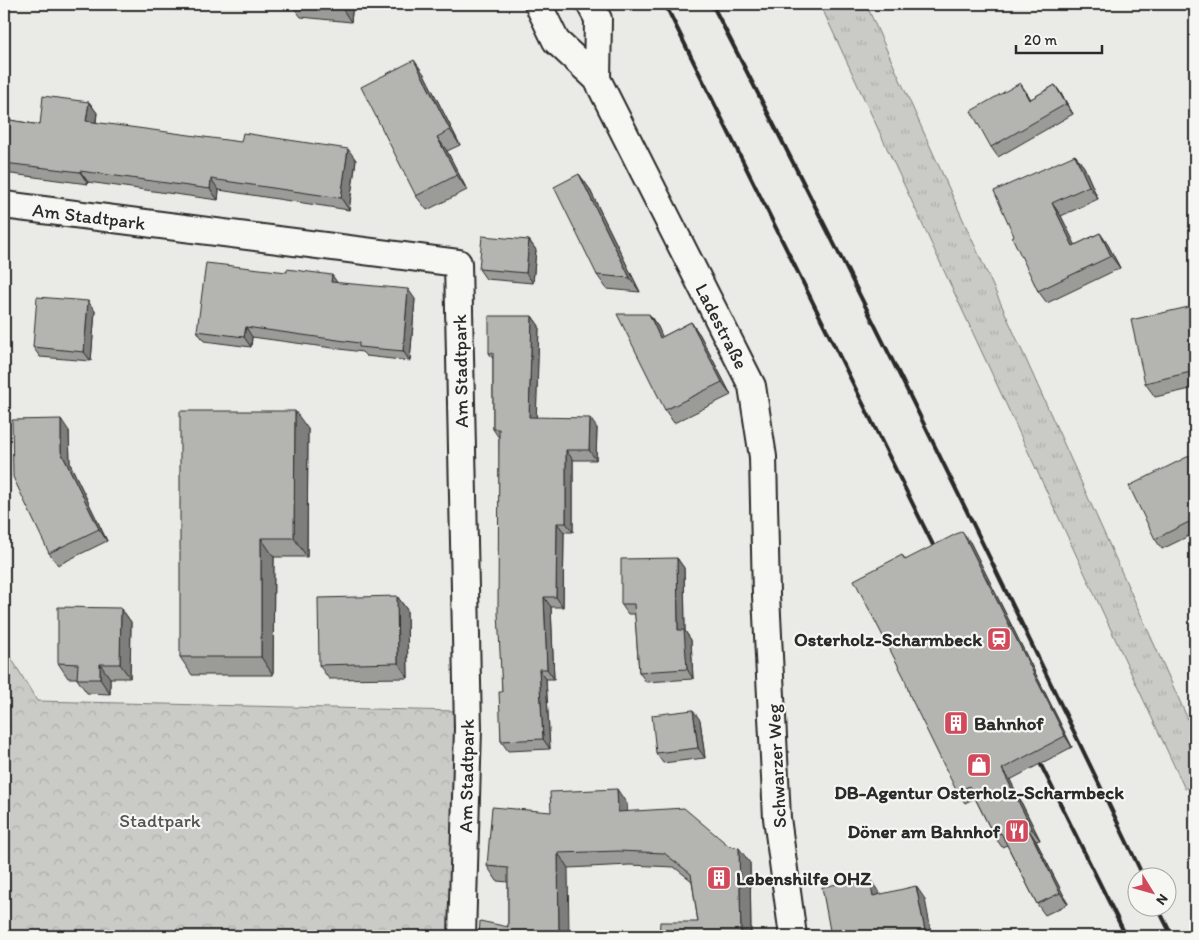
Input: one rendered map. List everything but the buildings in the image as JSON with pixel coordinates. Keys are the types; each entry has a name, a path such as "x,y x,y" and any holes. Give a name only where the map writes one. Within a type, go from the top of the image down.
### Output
{"street":[{"name":"Ladestraße","path":"538,4 556,41 597,79 752,386 764,458 766,595"},
{"name":"Ladestraße","path":"590,4 598,19 597,79"},
{"name":"Am Stadtpark","path":"4,205 458,263 468,728 462,936"},
{"name":"Schwarzer Weg","path":"766,595 777,818 793,936"}],"green space":[{"path":"820,4 866,4 1195,735 1195,783 1185,789"},
{"name":"Stadtpark","path":"4,646 37,701 456,711 451,936 4,936"}],"railway":[{"path":"665,4 939,557"},
{"path":"712,4 823,221 931,439 1139,868"},
{"path":"1035,753 1126,936"},
{"path":"1163,918 1172,936"}],"place":[{"name":"Osterholz-Scharmbeck","path":"999,639"},
{"name":"Bahnhof","path":"956,723"},
{"name":"DB-Agentur Osterholz-Scharmbeck","path":"979,765"},
{"name":"Döner am Bahnhof","path":"1017,831"},
{"name":"Lebenshilfe OHZ","path":"719,878"}]}
